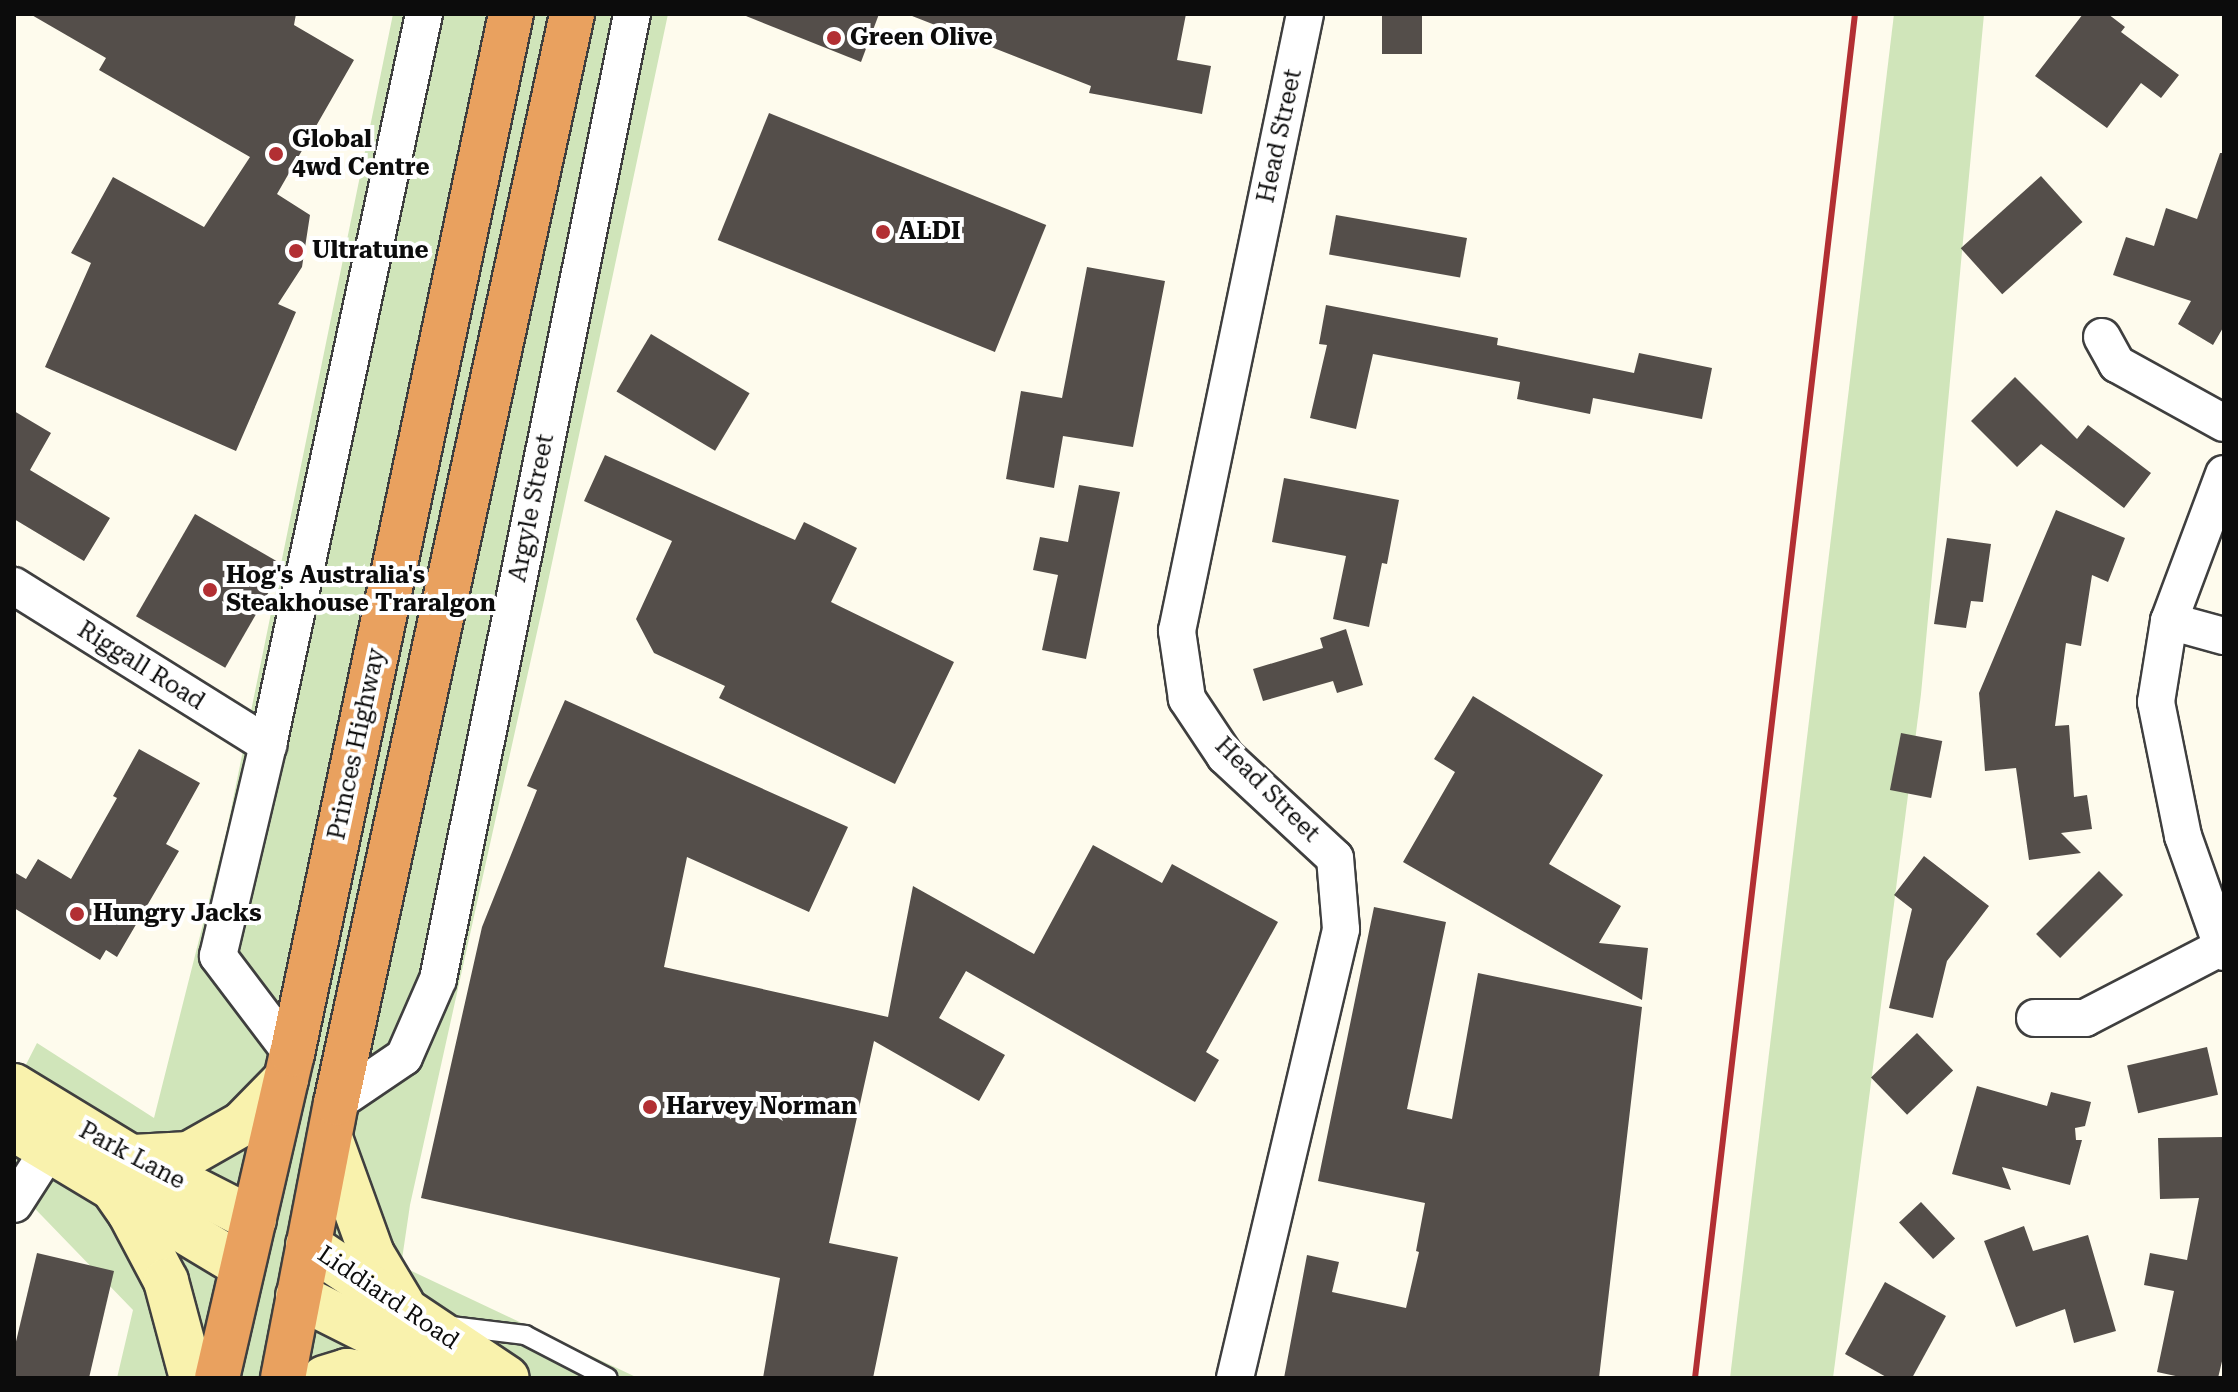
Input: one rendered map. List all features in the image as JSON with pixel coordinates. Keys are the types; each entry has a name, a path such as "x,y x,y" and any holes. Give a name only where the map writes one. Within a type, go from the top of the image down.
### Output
{"highway":[{"name":"Princes Highway","path":"217,1378 289,1067 511,14"},
{"path":"283,1378 333,1120 572,14"},
{"path":"254,1220 308,1245"},
{"path":"242,1266 298,1296"}],"street":[{"path":"192,1378 166,1281 130,1213 121,1172 189,1154 242,1124 289,1067 218,956 268,745 424,14"},
{"name":"Argyle Street","path":"333,1120 404,1057 438,979 632,14"},
{"name":"Head Street","path":"1235,1378 1341,929 1335,858 1225,756 1187,699 1177,631 1305,14"},
{"path":"2102,337 2117,364 2224,423"},
{"path":"2035,1018 2085,1018 2223,949 2183,836 2156,702 2169,621 2224,474"},
{"name":"Riggall Road","path":"14,586 268,745"},
{"path":"2169,621 2224,636"},
{"name":"Park Lane","path":"14,1086 43,1134 121,1172 254,1220"},
{"path":"333,1120 372,1254 419,1320"},
{"path":"14,1204 43,1134"},
{"name":"Park Lane","path":"121,1172 242,1266"},
{"name":"Liddiard Road","path":"308,1245 507,1378"},
{"name":"Liddiard Road","path":"298,1296 461,1378"},
{"path":"324,1378 347,1371 407,1378"}],"lane":[{"path":"419,1320 525,1335 608,1378"}],"green space":[{"path":"393,14 668,14 545,596 410,1205 401,1266 638,1378 117,1378 133,1310 14,1187 14,1088 37,1043 154,1118 227,829"},
{"path":"1894,14 1984,14 1921,694 1833,1378 1730,1378"}],"building":[{"path":"30,14 296,14 294,25 354,60 277,194 310,215 302,267 278,304 296,312 236,451 45,367 91,263 71,253 113,177 204,227 250,157 99,70 106,58"},
{"name":"Green Olive","path":"741,14 879,14 861,62"},
{"path":"907,14 1186,14 1177,60 1211,66 1202,114 1089,93 1091,86"},
{"path":"1382,14 1422,14 1422,54 1382,54"},
{"path":"2083,14 2108,14 2125,27 2121,32 2179,75 2161,98 2141,83 2107,128 2035,76"},
{"name":"ALDI","path":"769,113 1046,225 995,352 718,240"},
{"path":"2220,153 2224,153 2224,326 2213,345 2178,324 2191,301 2113,275 2126,237 2154,246 2166,208 2197,219"},
{"path":"2041,176 2082,222 2002,294 1961,248"},
{"path":"1336,215 1467,238 1460,277 1329,254"},
{"path":"1087,267 1165,281 1133,447 1063,436 1054,488 1006,479 1021,391 1062,398"},
{"path":"1326,305 1498,338 1497,345 1634,373 1639,353 1712,368 1702,419 1593,398 1590,414 1517,399 1520,382 1373,354 1356,429 1310,418 1327,345 1319,344"},
{"path":"651,334 750,393 715,451 616,391"},
{"path":"2015,377 2077,439 2088,425 2151,473 2124,508 2041,444 2017,467 1971,421"},
{"path":"14,411 51,433 30,470 110,518 84,561 14,519"},
{"path":"605,455 795,540 804,522 857,548 831,602 954,662 895,784 719,698 725,686 654,653 636,619 672,541 584,501"},
{"path":"1284,478 1399,500 1387,564 1382,563 1369,627 1333,619 1346,556 1272,542"},
{"path":"1079,485 1120,492 1086,659 1042,650 1058,575 1033,570 1040,537 1068,542"},
{"path":"2056,510 2125,538 2108,582 2092,575 2081,646 2066,643 2055,726 2069,725 2074,797 2087,795 2092,829 2061,833 2081,853 2029,860 2016,768 1985,771 1979,693"},
{"name":"Hog's Australia's Steakhouse Traralgon","path":"195,514 284,566 225,668 136,616"},
{"path":"1947,538 1991,544 1983,602 1971,601 1966,628 1934,624"},
{"path":"1346,629 1363,685 1337,693 1333,681 1263,701 1253,669 1323,648 1320,638"},
{"path":"1473,696 1603,775 1549,864 1621,906 1599,943 1648,948 1642,1000 1403,862 1455,772 1434,759"},
{"path":"565,700 848,827 809,912 687,857 664,967 888,1017 913,886 1034,954 1093,845 1162,883 1172,864 1278,922 1206,1052 1219,1060 1195,1102 966,971 939,1018 1005,1055 979,1101 874,1041 829,1243 898,1257 873,1378 763,1378 780,1278 421,1198 482,927 537,790 527,786"},
{"path":"1901,733 1942,741 1931,798 1890,790"},
{"path":"139,749 200,783 166,844 179,851 117,957 106,950 100,960 14,908 14,872 26,879 38,859 71,879 117,798 113,796"},
{"path":"1924,856 1989,906 1947,961 1933,1018 1889,1008 1912,909 1894,895"},
{"path":"2099,871 2123,895 2060,958 2036,934"},
{"path":"1374,907 1446,922 1407,1109 1452,1119 1478,973 1642,1007 1599,1378 1284,1378 1307,1255 1339,1262 1332,1292 1406,1308 1419,1252 1416,1251 1425,1203 1318,1181"},
{"path":"1917,1033 1953,1070 1907,1115 1871,1077"},
{"path":"2207,1047 2218,1095 2138,1113 2127,1065"},
{"path":"1977,1086 2047,1106 2051,1092 2091,1102 2085,1126 2075,1128 2076,1140 2082,1140 2070,1185 2002,1167 2011,1190 1952,1174"},
{"path":"2224,1137 2224,1353 2218,1378 2185,1378 2157,1372 2174,1291 2144,1285 2150,1253 2187,1260 2199,1198 2160,1199 2158,1138"},
{"path":"1921,1202 1955,1239 1933,1259 1899,1222"},
{"path":"2024,1226 2033,1251 2088,1235 2116,1331 2074,1343 2065,1309 2016,1327 1984,1241"},
{"path":"37,1253 114,1271 89,1378 14,1378 14,1350"},
{"path":"1885,1282 1946,1316 1912,1378 1888,1378 1845,1354"}],"railway":[{"path":"1695,1378 1855,14"}],"place":[{"name":"Green Olive","path":"834,38"},
{"name":"Global 4wd Centre","path":"276,154"},
{"name":"ALDI","path":"883,232"},
{"name":"Ultratune","path":"296,251"},
{"name":"Hog's Australia's Steakhouse Traralgon","path":"210,590"},
{"name":"Hungry Jacks","path":"77,914"},
{"name":"Harvey Norman","path":"650,1107"}]}
